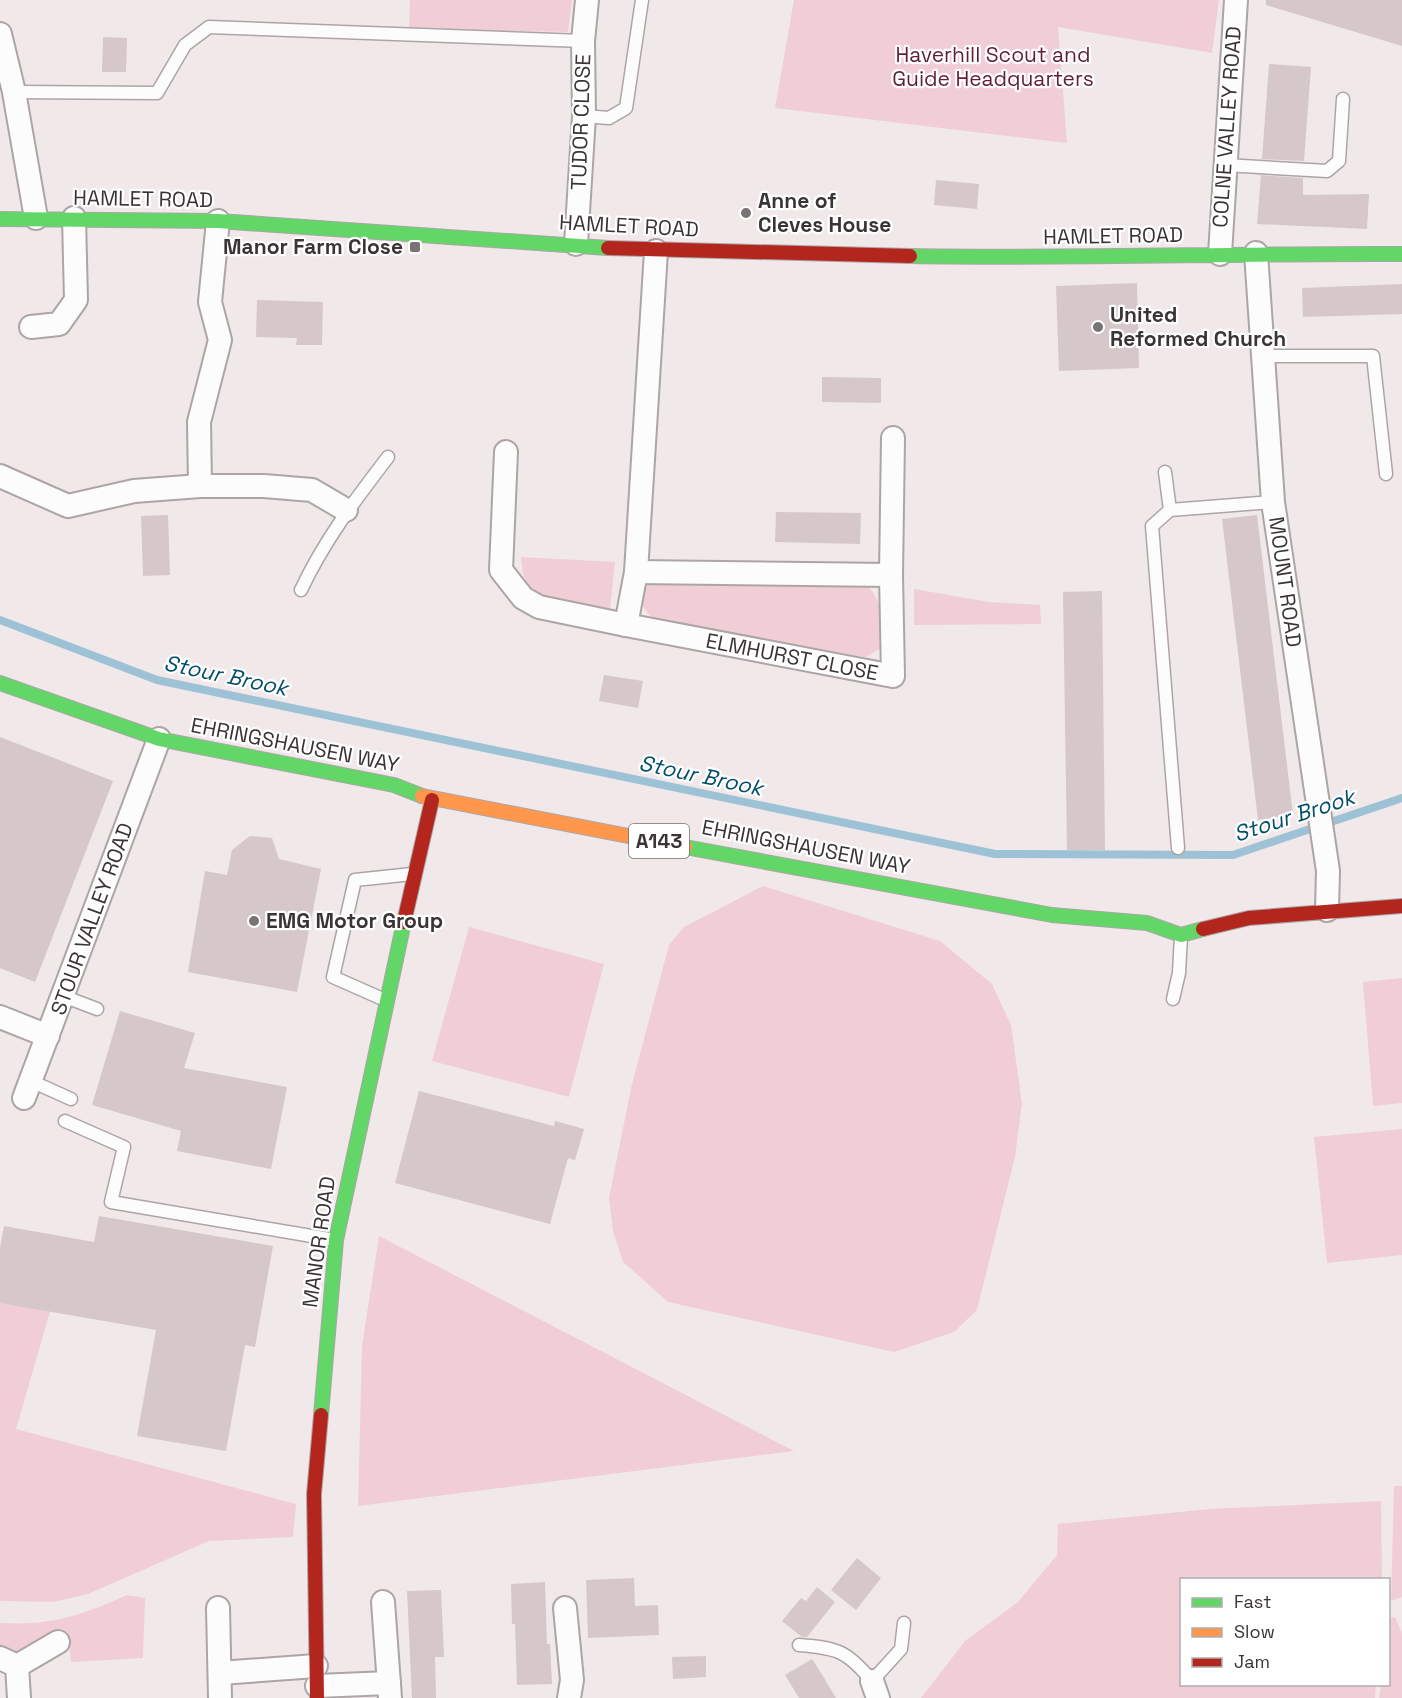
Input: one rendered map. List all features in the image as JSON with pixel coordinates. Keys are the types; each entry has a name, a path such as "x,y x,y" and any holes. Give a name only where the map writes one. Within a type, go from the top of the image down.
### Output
{"street":[{"name":"TUDOR CLOSE","path":"576,244 584,116 584,41 587,0"},
{"name":"COLNE VALLEY ROAD","path":"1220,254 1236,0"},
{"path":"0,34 14,92 36,218"},
{"path":"30,327 59,324 76,300 74,218"},
{"name":"HAMLET ROAD","path":"0,219 74,218 218,222 656,251 1038,258 1256,253 1402,254"},
{"path":"200,486 199,422 220,340 210,302 218,222"},
{"path":"626,625 636,572 656,251"},
{"name":"MOUNT ROAD","path":"1256,253 1273,502 1326,860 1327,910"},
{"name":"ELMHURST CLOSE","path":"506,452 501,570 523,598 539,607 893,676 891,575 893,438"},
{"path":"0,476 68,506 134,491 200,486 264,486 312,490 346,510"},
{"path":"636,572 891,575"},
{"name":"EHRINGSHAUSEN WAY","path":"0,683 159,739 394,785 432,800 1052,915 1147,923 1181,935"},
{"name":"STOUR VALLEY ROAD","path":"28,1090 159,739"},
{"name":"MANOR ROAD","path":"317,1684 314,1494 336,1240 386,1001 432,800"},
{"path":"1181,935 1249,918 1327,910 1402,906"},
{"path":"0,1017 48,1036"},
{"path":"220,1673 389,1690 383,1602"},
{"path":"218,1608 220,1698"},
{"path":"565,1608 572,1680 569,1698"},
{"path":"19,1698 9,1662 58,1642"}],"lane":[{"path":"584,116 609,118 626,108 642,0"},
{"path":"14,92 158,93 185,45 209,27 584,41"},
{"path":"1225,165 1327,171 1339,161 1343,99"},
{"path":"1263,356 1373,356 1386,474"},
{"path":"301,590 323,546 346,510 388,457"},
{"path":"1165,472 1170,510"},
{"path":"1178,849 1152,526 1170,510 1273,502"},
{"path":"386,1001 333,977 356,879 416,874"},
{"path":"1173,999 1179,973 1181,935"},
{"path":"63,996 97,1009"},
{"path":"28,1090 71,1099"},
{"path":"65,1121 124,1148 111,1202 336,1240"},
{"path":"799,1645 827,1647 852,1657 875,1690 901,1649 904,1623"}],"green space":[{"path":"410,0 572,0 568,32 409,29"},
{"name":"Haverhill Scout and Guide Headquarters","path":"794,0 1219,0 1212,53 1058,27 1067,143 775,108"},
{"path":"521,557 615,562 610,609 561,603 539,594 524,576"},
{"path":"648,583 867,584 882,615 883,631 880,649 865,657 657,621 647,612 642,602 640,593"},
{"path":"914,589 989,602 1040,605 1041,624 914,625"},
{"path":"763,886 940,941 992,984 1011,1025 1022,1103 1015,1157 977,1310 954,1332 894,1352 668,1302 623,1262 613,1231 609,1198 632,1084 669,945 684,927"},
{"path":"469,927 604,964 569,1097 432,1061"},
{"path":"1402,978 1402,1103 1373,1106 1363,982"},
{"path":"1402,1129 1402,1255 1327,1263 1314,1137"},
{"path":"379,1236 794,1451 358,1506 362,1346"},
{"path":"0,1300 51,1308 16,1429 296,1504 293,1537 209,1541 88,1594 53,1602 0,1601"},
{"path":"1394,1486 1402,1486 1402,1597 1391,1601"},
{"path":"1381,1501 1382,1578 1180,1578 1180,1686 1376,1686 1375,1698 921,1698 965,1641 1018,1602 1057,1555 1058,1524 1210,1509"},
{"path":"127,1595 145,1598 143,1658 71,1662 69,1642 61,1629 18,1655 0,1650 0,1623 35,1623 66,1618"},
{"path":"1395,1617 1402,1633 1402,1698 1379,1698 1381,1686 1390,1686 1390,1618"}],"building":[{"path":"1266,0 1402,0 1402,46 1266,5"},
{"path":"103,37 127,38 126,72 102,72"},
{"path":"1269,64 1311,67 1304,161 1262,159"},
{"path":"1261,175 1303,178 1303,195 1369,194 1367,229 1257,224"},
{"path":"936,180 979,184 977,209 934,205"},
{"name":"United Reformed Church","path":"1137,283 1139,368 1059,371 1056,286"},
{"path":"1402,284 1402,314 1303,317 1302,288"},
{"path":"257,300 323,302 322,345 296,345 297,338 256,337"},
{"path":"822,377 881,378 881,403 822,402"},
{"path":"776,512 861,513 860,544 775,542"},
{"path":"168,515 170,575 143,576 141,516"},
{"path":"1257,515 1293,815 1258,820 1222,519"},
{"path":"1102,591 1105,850 1067,850 1063,592"},
{"path":"604,675 643,681 638,708 599,701"},
{"path":"0,737 113,781 35,982 0,968"},
{"name":"EMG Motor Group","path":"250,836 272,838 279,859 321,869 297,992 188,972 205,871 227,875 232,850"},
{"path":"120,1011 195,1033 184,1068 287,1087 271,1169 177,1151 181,1131 92,1105"},
{"path":"419,1091 554,1126 555,1121 584,1129 575,1160 568,1158 550,1224 395,1183"},
{"path":"99,1216 273,1246 255,1347 245,1345 226,1451 137,1436 156,1330 0,1303 0,1248 4,1226 94,1242"},
{"path":"857,1558 881,1578 856,1610 831,1590"},
{"path":"634,1578 635,1606 658,1605 659,1635 588,1638 586,1580"},
{"path":"545,1582 547,1644 550,1644 552,1684 517,1685 511,1584"},
{"path":"817,1587 835,1602 807,1637 802,1637 782,1621 801,1598 806,1601"},
{"path":"441,1590 444,1657 435,1657 436,1698 412,1698 407,1591"},
{"path":"706,1656 706,1677 673,1679 672,1657"},
{"path":"812,1659 836,1698 799,1698 785,1675"}],"waterway":[{"name":"Stour Brook","path":"0,620 157,680 995,854 1233,855 1402,798"}],"traffic: fast":[{"path":"0,219 218,221 608,248"},
{"path":"910,256 1402,254"},
{"path":"0,683 159,739 394,785 422,796"},
{"path":"685,847 1052,915 1147,923 1181,935 1203,929"},
{"path":"321,1415 336,1240 404,922"}],"traffic: slow":[{"path":"422,796 685,847"}],"traffic: jam":[{"path":"608,248 910,256"},
{"path":"404,922 432,800"},
{"path":"1203,929 1249,918 1402,906"},
{"path":"317,1698 314,1494 321,1415"}],"place":[{"name":"Anne of Cleves House","path":"746,213"},
{"name":"Manor Farm Close","path":"415,247"},
{"name":"United Reformed Church","path":"1098,327"},
{"name":"EMG Motor Group","path":"254,921"}]}
